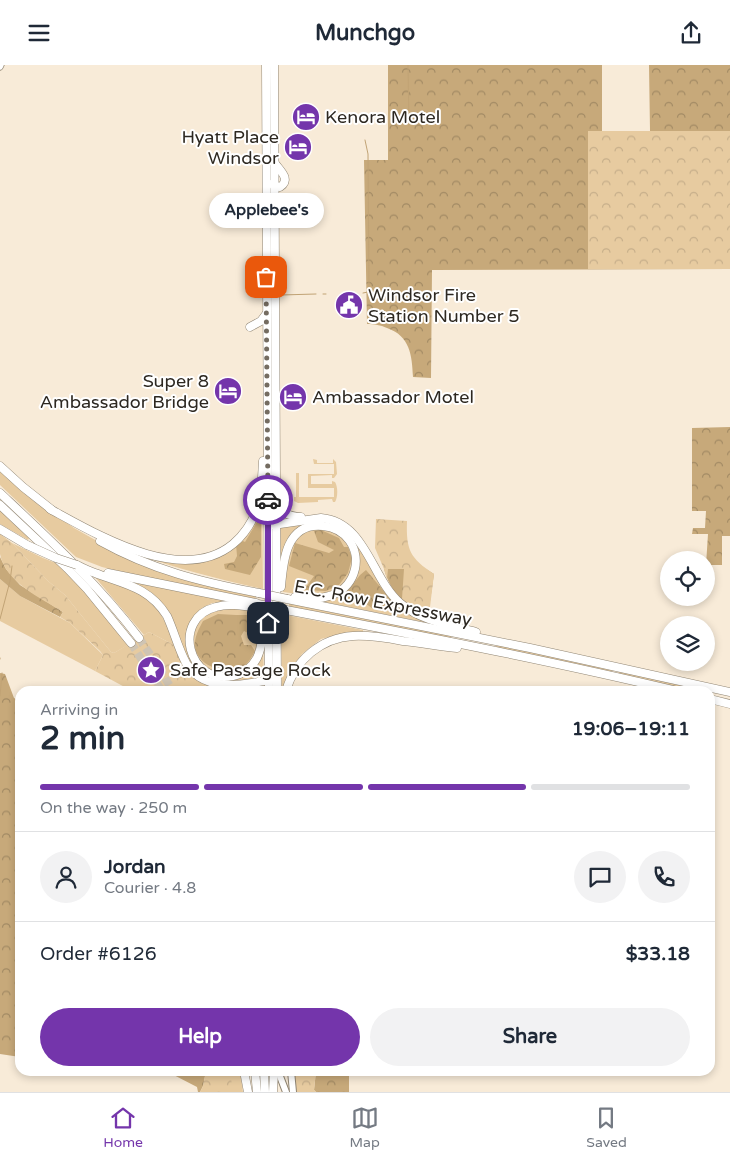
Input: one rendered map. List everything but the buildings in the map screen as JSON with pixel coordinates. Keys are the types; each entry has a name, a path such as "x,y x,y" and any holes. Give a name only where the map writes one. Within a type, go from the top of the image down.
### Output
{"highway":[{"path":"266,65 267,434 276,611 273,679 270,686"},
{"path":"266,171 268,180 274,186 282,186 285,183 285,175 274,162 274,65"},
{"path":"258,606 228,605 215,607 205,611 198,617 192,627 189,643 191,654 200,667 215,675 228,677 243,673 254,663 262,642 276,468 274,186"},
{"path":"250,327 261,321 267,313"},
{"path":"50,509 107,539 160,557 179,560 209,557 223,551 234,543 247,529 253,518 260,498 267,434"},
{"name":"E.C. Row Expressway","path":"0,466 50,509 107,545 157,567 193,579 530,648 703,686"},
{"path":"276,468 280,481 283,511 292,516 334,520 348,529 357,539 390,593 410,610 434,620 530,648"},
{"path":"0,493 93,583 139,638"},
{"path":"0,505 87,589 131,643"},
{"path":"272,525 313,518"},
{"path":"276,611 284,555 292,539 304,529 319,526 333,528 346,537 354,550 356,561 355,571 347,585 339,593 321,598 287,598"},
{"path":"0,529 26,545 56,558 132,585 152,598 163,609 171,623 188,665 208,682 230,686 262,686"},
{"path":"99,573 258,606"},
{"path":"268,585 273,679 275,686"},
{"name":"E.C. Row Expressway","path":"258,606 276,611 286,610 585,669 656,686"},
{"path":"288,686 294,672 306,656 326,643 346,637 370,636 515,655"},
{"path":"244,685 273,679"},
{"name":"E.C. Row Expressway","path":"715,689 730,692"},
{"path":"715,700 730,704"},
{"path":"245,1076 248,1092"},
{"path":"255,1076 257,1092"},
{"path":"264,1076 265,1092"},
{"path":"273,1092 274,1076"}],"main road":[{"path":"280,1076 286,1092"},
{"path":"291,1076 293,1092"}],"green space":[{"path":"388,65 602,65 602,131 650,131 649,65 730,65 730,269 432,270 431,378 413,377 412,361 408,347 401,336 395,331 382,326 367,324 364,160 388,160"},
{"path":"588,131 730,131 730,269 588,269"},
{"path":"730,427 730,536 722,536 722,565 715,565 715,551 707,551 708,534 692,534 693,528 705,528 706,511 692,511 692,428"},
{"path":"313,459 317,460 317,463 333,463 333,459 336,462 337,474 334,478 332,478 332,475 311,476 311,484 332,484 332,481 335,482 337,497 335,502 332,499 318,500 318,502 298,503 294,501 294,497 296,497 296,473 299,473 299,497 334,497 334,488 308,488 308,474 334,474 334,464 314,464"},
{"path":"0,469 18,487 74,528 113,550 255,595 256,599 154,580 102,567 76,557 0,485"},
{"path":"262,490 263,589 200,574 139,555 195,562 243,536"},
{"path":"0,510 29,538 28,540 0,524"},
{"path":"261,515 261,557 250,575 225,569 224,564 234,562 237,556 236,544 245,542"},
{"path":"376,519 407,521 407,539 411,552 420,563 434,574 430,607 422,612 409,606 402,599 404,569 388,569 387,579 375,548"},
{"path":"328,520 353,537 386,591 433,624 319,601 346,590 357,557 338,528 299,528 288,541 280,557 280,525"},
{"path":"329,528 346,540 351,554 351,568 345,581 334,591 321,595 283,592 287,555 294,539 309,530"},
{"path":"321,530 339,538 344,547 348,547 352,558 348,573 339,585 326,591 304,590 314,576 289,566 295,543 329,553 334,550 318,542 314,531"},
{"path":"0,534 12,543 48,581 65,595 111,652 114,653 149,632 174,645 185,666 225,686 123,686 95,671 103,655 100,651 70,623 60,617 63,612 16,581 3,564 0,554"},
{"path":"12,543 56,563 86,593 128,645 114,653 111,652 65,595 48,581"},
{"path":"0,557 6,569 20,585 63,612 60,617 20,596 0,579"},
{"path":"384,569 426,569 434,574 428,615 414,609 397,595"},
{"path":"366,570 393,602 386,608 373,609 360,599 351,603 344,596"},
{"path":"94,576 124,586 146,597 162,616 174,645 149,632 144,635"},
{"path":"0,579 20,596 70,623 103,655 95,671 0,621"},
{"path":"135,582 225,600 225,602 212,603 202,608 190,622 186,639 188,654 192,662 200,670 238,677 263,645 263,679 216,681 197,672 189,663 169,615 135,585"},
{"path":"289,602 451,633 451,639 289,607"},
{"path":"235,607 261,610 259,643 255,656 247,665 239,670 228,673 215,672 205,667 197,659 191,641 193,629 208,611"},
{"path":"218,614 250,615 256,622 250,634 244,631 241,636 244,645 251,645 255,651 247,664 242,668 226,670 212,667 206,664 197,654 195,640 203,621"},
{"path":"281,614 363,630 363,633 341,634 321,639 302,654 290,672 286,686 282,686"},
{"path":"497,645 613,667 614,670 611,672 499,649 496,647"},
{"path":"618,670 690,686 673,686 619,674"},
{"path":"0,673 5,674 15,698 15,1056 0,1054"},
{"path":"176,1076 205,1076 200,1092 198,1092 197,1087"},
{"path":"205,1076 231,1076 233,1092 200,1092"},
{"path":"225,1076 241,1076 243,1092 225,1092"},
{"path":"294,1076 315,1076 314,1090 316,1092 296,1092"},
{"path":"315,1076 349,1076 349,1092 316,1092 314,1090"}],"waterway":[{"path":"408,65 409,125"},
{"path":"363,293 368,292 369,287 368,154 365,140"},
{"path":"281,295 316,294"},
{"path":"0,619 12,566"},
{"path":"0,696 2,673"}],"tunnel":[{"path":"139,638 170,686"},
{"path":"131,643 159,686"}],"way so far":[{"path":"266,277 268,500"}],"place":[{"name":"Kenora Motel","path":"306,117"},
{"name":"Hyatt Place Windsor","path":"298,147"},
{"name":"Applebee's","path":"266,277"},
{"name":"Windsor Fire Station Number 5","path":"349,305"},
{"name":"Super 8 Ambassador Bridge","path":"228,391"},
{"name":"Ambassador Motel","path":"293,397"},
{"name":"Safe Passage Rock","path":"151,670"}],"route":[{"path":"268,500 268,623"}]}
